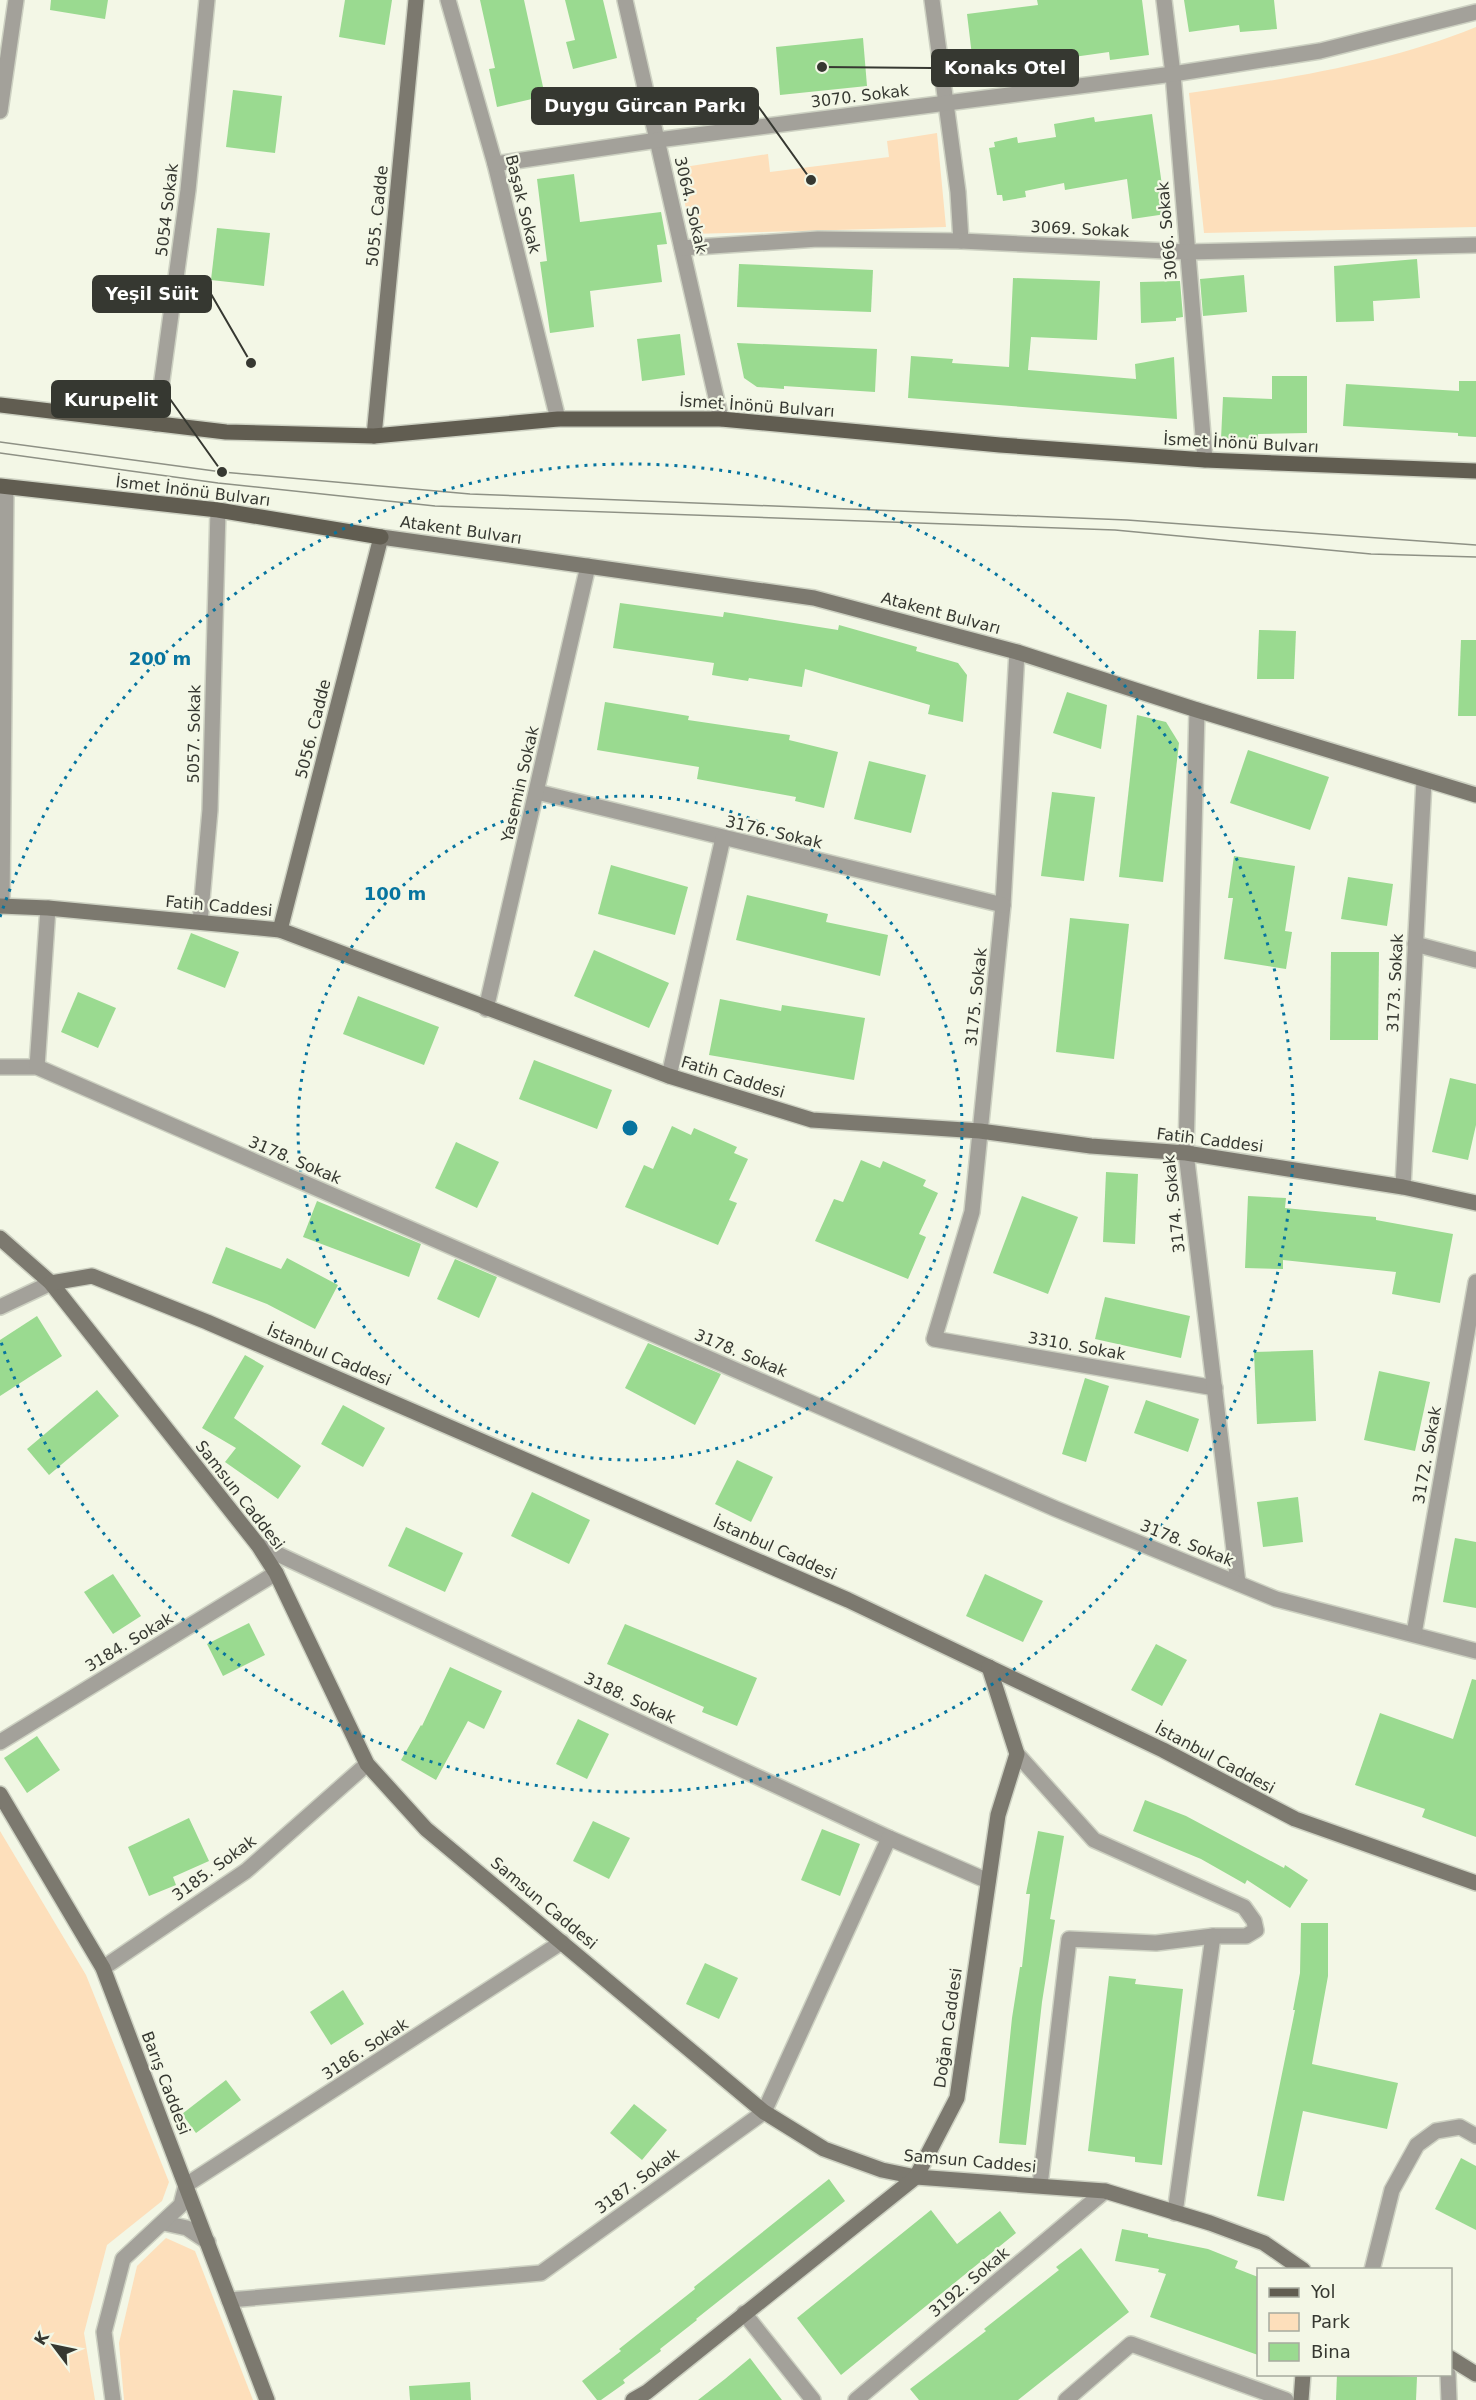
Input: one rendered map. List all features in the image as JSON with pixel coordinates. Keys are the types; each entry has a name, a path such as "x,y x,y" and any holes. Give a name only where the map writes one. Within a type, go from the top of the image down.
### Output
{"main road":[{"name":"İsmet İnönü Bulvarı","path":"0,405 226,432 374,436 558,419 721,418 1000,446 1205,460 1476,471"},
{"name":"İsmet İnönü Bulvarı","path":"3,487 218,510 381,537"}],"street":[{"path":"0,111 16,0"},
{"name":"5054 Sokak","path":"156,424 188,190 207,0"},
{"name":"5055. Cadde","path":"374,436 416,0"},
{"name":"Başak Sokak","path":"448,0 495,164 558,419"},
{"name":"3064. Sokak","path":"625,0 721,418"},
{"path":"932,0 958,192 960,241"},
{"name":"3066. Sokak","path":"1164,0 1173,74 1205,460"},
{"name":"3070. Sokak","path":"495,164 658,140 1173,74 1320,51 1476,12"},
{"name":"3069. Sokak","path":"682,248 818,239 960,241 1187,252 1476,245"},
{"path":"1,906 3,487"},
{"name":"5057. Sokak","path":"200,922 210,810 218,510"},
{"name":"Atakent Bulvarı","path":"381,537 814,598 1017,652 1197,710 1476,795"},
{"name":"5056. Cadde","path":"280,930 381,537"},
{"name":"Yasemin Sokak","path":"486,1009 588,566"},
{"name":"3175. Sokak","path":"934,1339 972,1212 1003,905 1017,652"},
{"name":"3174. Sokak","path":"1197,710 1186,1153 1238,1583"},
{"name":"3173. Sokak","path":"1403,1187 1424,780"},
{"name":"3176. Sokak","path":"537,792 1003,905"},
{"path":"669,1076 723,838"},
{"name":"Fatih Caddesi","path":"1,906 48,908 280,930 669,1076 813,1120 980,1131 1091,1146 1186,1153 1403,1187 1476,1203"},
{"path":"37,1067 48,908"},
{"path":"1415,944 1476,960"},
{"name":"3178. Sokak","path":"0,1067 37,1067 1034,1500 1276,1599 1476,1651"},
{"name":"Samsun Caddesi","path":"0,1238 51,1283 258,1545 276,1573 367,1764 426,1829 764,2112 824,2149 882,2170 916,2177 1105,2191 1264,2243 1300,2268"},
{"name":"İstanbul Caddesi","path":"51,1283 92,1276 207,1322 788,1573 1163,1750 1295,1819 1476,1883"},
{"name":"3172. Sokak","path":"1414,1634 1476,1282"},
{"path":"0,1307 51,1283"},
{"name":"3310. Sokak","path":"934,1339 1215,1388"},
{"name":"3188. Sokak","path":"258,1545 889,1838 988,1881"},
{"name":"3184. Sokak","path":"0,1742 276,1573"},
{"path":"989,1667 1017,1754 1094,1840 1244,1907 1254,1921 1256,1930 1246,1936 1213,1936 1156,1943 1069,1939 1040,2185"},
{"name":"Doğan Caddesi","path":"633,2400 647,2392 916,2177 957,2098 998,1815 1017,1754"},
{"name":"3185. Sokak","path":"103,1968 246,1871 367,1764"},
{"name":"Barış Caddesi","path":"0,1794 103,1968 267,2400"},
{"name":"3187. Sokak","path":"229,2300 542,2273 764,2112 889,1838"},
{"path":"1175,2212 1213,1936"},
{"name":"3186. Sokak","path":"186,2185 562,1942"},
{"path":"1372,2268 1392,2190 1416,2145 1436,2131 1460,2127 1476,2136"},
{"path":"113,2400 104,2332 123,2259 181,2205 186,2185"},
{"name":"3192. Sokak","path":"856,2400 1105,2191"},
{"path":"164,2223 187,2228 208,2242"},
{"path":"744,2313 813,2400"},
{"path":"1066,2400 1131,2344 1286,2400"},
{"path":"1452,2359 1476,2374"},
{"path":"1300,2400 1303,2376"},
{"path":"1448,2376 1449,2400"}],"green space":[{"path":"1476,27 1476,227 1204,233 1189,93 1335,69 1406,51"},
{"path":"937,133 946,227 691,234 678,168 768,154 770,172 889,157 887,141"},
{"path":"0,1831 86,1975 169,2182 162,2201 107,2245 84,2333 95,2400 0,2400"},
{"path":"166,2238 195,2251 253,2400 124,2400 119,2343 137,2266"}],"building":[{"path":"51,0 108,0 105,19 50,10"},
{"path":"345,0 392,0 385,45 339,37"},
{"path":"480,0 524,0 545,96 497,107 489,69 495,68"},
{"path":"565,0 603,0 617,58 573,69 566,42 575,40"},
{"path":"1037,0 1142,0 1149,55 1110,60 1109,52 1045,61 1045,55 973,64 967,14 1038,5"},
{"path":"1184,0 1274,0 1277,29 1240,32 1239,25 1189,32"},
{"path":"863,38 867,86 780,95 776,47"},
{"path":"233,90 282,96 275,153 226,147"},
{"path":"1152,114 1166,214 1132,219 1127,179 1065,190 1064,183 1025,191 1026,197 1003,201 1002,195 997,195 989,148 995,147 994,142 1017,137 1018,143 1056,137 1054,124 1094,117 1095,122"},
{"path":"574,174 580,222 661,212 667,244 657,245 662,282 590,291 594,327 550,333 540,262 547,261 537,179"},
{"path":"217,228 270,233 264,286 211,280"},
{"path":"1417,259 1420,298 1373,301 1374,321 1336,322 1334,266"},
{"path":"739,264 873,270 871,312 737,307"},
{"path":"1244,275 1247,312 1203,316 1200,279"},
{"path":"1013,278 1100,281 1097,340 1031,337 1028,370 1136,379 1135,364 1174,357 1177,419 908,398 911,356 953,359 952,363 1009,367"},
{"path":"1180,281 1183,317 1176,318 1176,321 1141,323 1140,282"},
{"path":"680,334 685,375 642,381 637,339"},
{"path":"737,343 877,349 875,392 784,386 784,389 757,387 744,378"},
{"path":"1272,376 1307,376 1307,433 1258,434 1258,440 1221,439 1223,397 1272,399"},
{"path":"1459,381 1476,381 1476,437 1458,436 1458,433 1343,426 1346,384 1459,391"},
{"path":"620,603 723,617 724,612 838,630 839,625 917,647 916,651 958,663 967,675 963,722 928,714 930,705 805,669 802,687 749,678 748,681 712,675 714,663 613,648"},
{"path":"1259,630 1296,631 1294,679 1257,679"},
{"path":"1461,640 1476,640 1476,716 1458,716"},
{"path":"1067,692 1107,705 1101,749 1053,733"},
{"path":"605,702 689,716 688,720 790,735 789,740 838,752 824,808 795,801 796,797 697,779 699,767 597,750"},
{"path":"1137,715 1166,722 1179,743 1163,882 1119,877"},
{"path":"1248,750 1329,777 1310,830 1230,803"},
{"path":"869,761 926,775 911,833 854,819"},
{"path":"1052,792 1095,797 1084,881 1041,876"},
{"path":"1234,856 1295,866 1285,931 1292,932 1286,969 1224,959 1233,898 1228,898"},
{"path":"611,865 688,887 675,935 598,914"},
{"path":"1348,877 1393,884 1387,926 1341,919"},
{"path":"747,895 828,914 826,922 888,935 880,976 736,940"},
{"path":"1070,918 1129,924 1114,1059 1056,1052"},
{"path":"191,933 239,952 225,988 177,969"},
{"path":"594,950 669,983 649,1028 574,996"},
{"path":"1331,952 1379,952 1378,1040 1330,1040"},
{"path":"78,992 116,1008 98,1048 61,1032"},
{"path":"358,996 439,1027 424,1065 343,1034"},
{"path":"720,999 781,1011 782,1005 865,1018 854,1080 709,1055"},
{"path":"534,1060 612,1090 597,1129 519,1099"},
{"path":"1450,1078 1476,1084 1476,1125 1468,1160 1432,1152"},
{"path":"672,1126 691,1135 694,1128 737,1147 734,1153 748,1159 729,1200 737,1203 718,1245 625,1207 644,1165 653,1169"},
{"path":"456,1142 499,1162 477,1208 435,1188"},
{"path":"861,1160 880,1168 883,1161 926,1180 923,1186 938,1193 919,1234 926,1237 908,1279 815,1241 834,1199 843,1202"},
{"path":"1106,1172 1138,1174 1135,1244 1103,1242"},
{"path":"1022,1196 1078,1217 1048,1294 993,1273"},
{"path":"1248,1196 1286,1198 1285,1208 1376,1217 1376,1220 1453,1234 1440,1303 1392,1294 1396,1272 1283,1260 1283,1269 1245,1268"},
{"path":"317,1201 421,1244 409,1277 303,1237"},
{"path":"226,1247 281,1269 287,1258 338,1285 315,1329 267,1304 212,1283"},
{"path":"455,1259 497,1277 479,1318 437,1299"},
{"path":"1105,1297 1190,1316 1181,1358 1095,1339"},
{"path":"37,1316 62,1356 0,1396 0,1340"},
{"path":"648,1343 721,1374 695,1425 625,1388"},
{"path":"1313,1350 1316,1421 1257,1424 1254,1352"},
{"path":"245,1355 264,1366 234,1418 301,1466 278,1499 225,1462 236,1448 202,1428"},
{"path":"1379,1371 1430,1382 1415,1451 1364,1440"},
{"path":"1085,1378 1109,1386 1086,1462 1062,1454"},
{"path":"97,1390 119,1416 49,1475 27,1449"},
{"path":"1146,1400 1199,1419 1188,1452 1134,1433"},
{"path":"343,1405 385,1428 363,1467 321,1444"},
{"path":"737,1460 773,1477 751,1522 715,1504"},
{"path":"532,1492 590,1520 569,1564 511,1536"},
{"path":"1298,1497 1303,1542 1263,1547 1257,1502"},
{"path":"406,1527 463,1553 445,1592 388,1566"},
{"path":"1455,1538 1476,1542 1476,1608 1443,1602"},
{"path":"113,1574 141,1616 113,1634 84,1592"},
{"path":"985,1574 1043,1601 1023,1642 966,1616"},
{"path":"249,1623 265,1655 223,1676 207,1644"},
{"path":"625,1624 757,1678 737,1726 702,1712 704,1707 607,1664"},
{"path":"1156,1644 1187,1660 1162,1706 1131,1690"},
{"path":"450,1667 502,1691 484,1729 468,1721 436,1780 401,1760 422,1726"},
{"path":"1472,1679 1476,1680 1476,1837 1422,1817 1425,1809 1355,1785 1380,1713 1453,1739"},
{"path":"578,1719 609,1734 587,1779 556,1764"},
{"path":"37,1736 60,1770 27,1793 4,1758"},
{"path":"1145,1800 1186,1816 1284,1868 1285,1865 1308,1880 1290,1908 1247,1880 1245,1884 1201,1859 1133,1831"},
{"path":"189,1818 209,1861 173,1877 176,1885 149,1896 128,1847"},
{"path":"593,1821 630,1838 609,1879 573,1861"},
{"path":"822,1829 860,1844 840,1896 801,1880"},
{"path":"1038,1831 1064,1836 1050,1919 1055,1920 1042,2002 1026,2145 999,2143 1012,2018 1020,1967 1022,1967 1030,1894 1026,1894"},
{"path":"1301,1923 1328,1923 1328,1976 1312,2064 1398,2083 1387,2129 1303,2111 1284,2201 1257,2196 1295,2010 1293,2010 1300,1973"},
{"path":"705,1963 738,1978 719,2019 686,2004"},
{"path":"1109,1976 1136,1979 1135,1984 1183,1989 1162,2165 1135,2162 1135,2157 1088,2151"},
{"path":"343,1990 364,2024 331,2045 310,2012"},
{"path":"226,2080 241,2100 196,2133 182,2114"},
{"path":"634,2104 667,2130 642,2160 610,2133"},
{"path":"1461,2158 1476,2166 1476,2230 1435,2209"},
{"path":"829,2179 845,2201 696,2319 660,2349 661,2351 623,2380 625,2383 601,2400 597,2400 582,2381 695,2289 694,2287"},
{"path":"931,2210 957,2244 1000,2211 1016,2233 841,2375 797,2318"},
{"path":"1122,2229 1148,2234 1148,2237 1208,2249 1238,2261 1235,2268 1257,2277 1257,2355 1150,2317 1166,2274 1158,2272 1159,2269 1115,2261"},
{"path":"1081,2248 1129,2312 1018,2400 919,2400 910,2389 986,2331 984,2329 1059,2270 1056,2267"},
{"path":"750,2358 782,2400 698,2400 725,2379"},
{"path":"1337,2376 1417,2377 1416,2400 1336,2400"},
{"path":"470,2382 471,2400 410,2400 409,2386"}],"tram line":[{"path":"0,442 222,472 470,494 1127,520 1476,545"},
{"path":"0,453 218,483 435,506 1115,530 1371,554 1476,557"}],"place":[{"name":"Konaks Otel","path":"822,67"},
{"name":"Duygu Gürcan Parkı","path":"811,180"},
{"name":"Yeşil Süit","path":"251,363"},
{"name":"Kurupelit","path":"222,472"}]}
